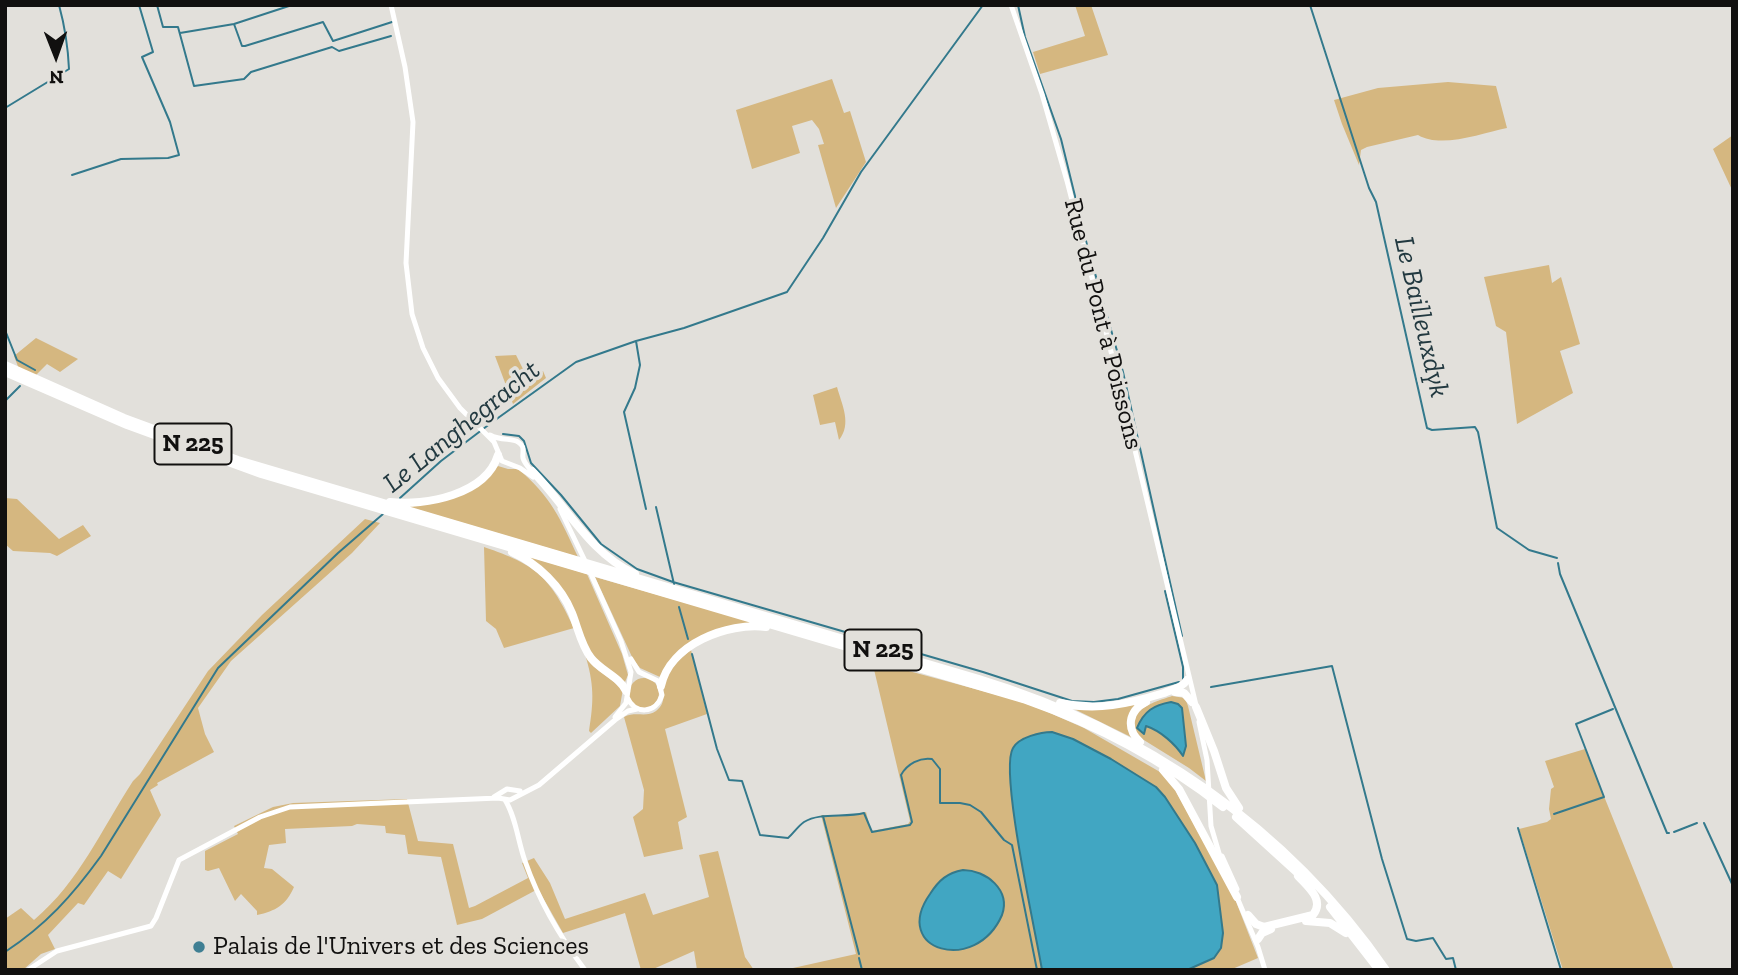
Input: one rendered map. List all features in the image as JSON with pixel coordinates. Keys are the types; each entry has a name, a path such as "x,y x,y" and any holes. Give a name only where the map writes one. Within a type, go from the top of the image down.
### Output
{"highway":[{"name":"N 225","path":"5,365 65,393 226,456 1027,694 1097,723 1168,762 1218,796 1263,833 1331,901 1386,970"},
{"name":"N 225","path":"5,372 80,406 173,443 273,477 391,507 454,531 1021,698 1072,718 1126,744 1205,793 1275,850 1325,902 1378,970"},
{"path":"391,507 432,501 458,493 487,473 495,464 498,453"},
{"path":"532,471 608,558 632,572 689,594"},
{"path":"454,531 518,555 543,573 568,604 590,656 598,666 622,684 627,694"},
{"path":"661,685 668,670 688,649 727,628 764,626 826,640"},
{"path":"1027,694 1065,704 1096,708 1131,703 1184,685 1187,680"},
{"path":"1174,689 1183,689 1194,701 1228,792 1238,807 1263,833"},
{"path":"1168,762 1135,737 1131,725 1132,716 1142,703 1175,692 1184,693 1194,701"},
{"path":"1126,744 1177,784 1237,897"},
{"path":"1249,920 1264,927 1310,917 1317,910 1318,901 1315,895 1275,850"},
{"path":"1249,920 1260,929 1271,929"},
{"path":"1258,939 1261,933 1271,929 1308,921 1330,923 1349,935 1378,970"}],"street":[{"path":"391,5 406,75 413,125 406,263 410,306 420,340 435,372 451,397 494,442 503,462 524,470 546,489"},
{"name":"Rue du Pont à Poissons","path":"1011,5 1041,90 1064,168 1118,375 1194,701 1208,770 1210,811"},
{"path":"484,431 521,444 524,449 523,458 517,464 511,465"},
{"path":"498,453 506,440"},
{"path":"523,458 561,511 629,661 631,680 623,708 600,732"},
{"path":"621,641 636,668 645,675 654,677 661,685 662,696 658,705 647,711 637,709 631,704 627,694"},
{"name":"Rue du Pont à Poissons","path":"1181,646 1194,701"},
{"path":"631,680 645,675"},
{"path":"28,970 57,951 152,925 179,860 270,813 301,806 481,800 530,790 622,715 637,709"},
{"path":"508,796 522,852 538,892 560,934 585,970"},
{"path":"1210,811 1214,842 1258,939 1266,970"},
{"path":"1210,811 1219,849 1249,920 1266,970"}],"shaded area":[{"path":"1075,5 1091,5 1108,55 1040,74 1033,52 1085,36"},
{"path":"832,79 844,113 850,111 866,162 836,208 818,145 824,144 819,129 812,120 792,126 800,153 752,169 736,110"},
{"path":"1448,82 1496,86 1507,128 1438,141 1418,135 1367,147 1361,150 1359,165 1334,100 1378,88"},
{"path":"1733,135 1733,192 1713,149"},
{"path":"1549,265 1552,283 1561,277 1580,344 1560,351 1573,393 1517,424 1506,332 1496,326 1484,277"},
{"path":"36,338 78,359 60,372 47,364 35,376 19,369 14,356"},
{"path":"516,355 527,377 543,371 546,378 513,404 495,356"},
{"path":"837,387 845,421 845,428 839,440 835,422 820,425 813,395"},
{"path":"498,466 518,469 539,489 560,520 578,557 405,506 456,496 477,485"},
{"path":"5,498 17,499 59,539 83,525 91,536 57,556 50,553 13,551 5,544"},
{"path":"365,519 380,523 352,553 231,661 198,708 205,734 214,752 157,783 158,785 150,790 161,815 121,879 108,871 84,905 78,903 48,935 55,949 41,954 23,970 5,970 5,919 21,908 34,920 50,905 77,872 133,781 208,671 262,615"},
{"path":"484,547 517,560 540,575 557,596 574,628 504,648 496,629 486,621"},
{"path":"527,556 587,574 622,654 628,675 625,682 595,661 574,611"},
{"path":"595,577 756,623 711,632 666,667 660,677 640,668 633,659"},
{"path":"691,650 707,714 665,729 687,817 678,822 683,849 644,857 633,817 643,809 644,790 624,717 649,714 660,708 667,676"},
{"path":"585,654 593,666 623,689 620,706 591,733 592,692"},
{"path":"872,661 1041,709 1084,728 1160,772 1174,788 1235,899 1258,958 1230,970 784,970 856,954 821,815 848,816 866,812 871,831 908,824 910,821"},
{"path":"644,678 654,683 659,693 654,703 644,708 634,703 629,693 634,683"},
{"path":"1172,696 1185,698 1206,781 1139,737 1135,728 1137,714 1142,709"},
{"path":"1138,703 1131,737 1072,708"},
{"path":"1585,749 1674,970 1563,970 1519,829 1551,819 1549,809 1551,789 1554,787 1545,761"},
{"path":"407,799 418,841 453,844 469,908 528,878 522,863 534,858 550,883 565,919 645,893 653,915 709,897 699,855 718,851 745,957 754,970 697,970 694,951 651,970 641,970 625,913 563,933 538,889 482,919 457,925 441,857 408,854 405,835 386,833 385,826 357,824 285,829 286,843 269,845 264,868 272,869 294,887 284,903 257,915 257,911 241,894 235,901 219,868 205,870 205,851 238,834 234,826 273,807 293,803"}],"water":[{"path":"1171,702 1182,708 1186,746 1183,756 1157,731 1146,726 1144,734 1137,728 1150,710"},
{"path":"1052,732 1073,739 1111,759 1156,787 1165,797 1195,843 1217,885 1223,933 1221,948 1214,958 1187,970 1042,970 1014,819 1010,763 1013,748 1020,741 1036,734"},
{"path":"963,870 980,874 994,883 1003,897 1002,915 990,934 974,945 957,950 941,948 928,942 921,930 921,914 930,894 940,881"}],"waterway":[{"path":"5,108 69,69 59,5"},
{"path":"72,175 121,159 168,158 179,155 170,122 142,57 153,52 139,5"},
{"path":"157,5 163,27 178,27 194,86 244,79 251,72 332,47 339,51 391,36"},
{"path":"234,24 292,5"},
{"name":"Le Langhegracht","path":"400,498 441,461 576,362 787,292 823,238 861,172 983,5"},
{"path":"1018,5 1025,37 1061,139 1087,245 1123,372 1182,636"},
{"name":"Le Bailleuxdyk","path":"1310,5 1369,188 1376,202 1427,428 1432,430 1475,427 1497,528 1529,550 1557,558"},
{"path":"180,33 234,24 242,46 245,46 323,22 333,41 392,22"},
{"path":"5,330 17,360 35,370"},
{"path":"636,341 640,365 635,388 624,412 646,509"},
{"path":"5,401 20,386"},
{"path":"503,434 519,436 524,441 531,463 601,544 637,569 1072,701 1118,699 1179,682"},
{"path":"656,507 674,584"},
{"name":"Le Langhegracht","path":"5,952 46,920 90,871 218,668 338,553 383,514"},
{"name":"Le Bailleuxdyk","path":"1558,563 1560,574 1669,833"},
{"path":"1165,591 1183,667 1183,679"},
{"path":"679,607 688,639"},
{"path":"692,654 717,749 729,780 742,781 760,835 788,838 810,819 864,813 872,832 910,825 912,822 901,775 914,762 932,759 940,769 940,803 970,805 981,812 1004,840 1012,845 1037,970"},
{"path":"1211,687 1332,666 1382,859 1407,939 1416,941 1433,938 1446,959 1453,958 1456,970"},
{"path":"1554,814 1604,797 1576,724 1613,709"},
{"path":"823,816 859,954"},
{"name":"Le Bailleuxdyk","path":"1674,832 1697,823"},
{"name":"Le Bailleuxdyk","path":"1704,823 1733,886"},
{"path":"1518,828 1561,970"},
{"path":"859,958 862,970"}],"place":[{"name":"Palais de l'Univers et des Sciences","path":"199,947"}]}
